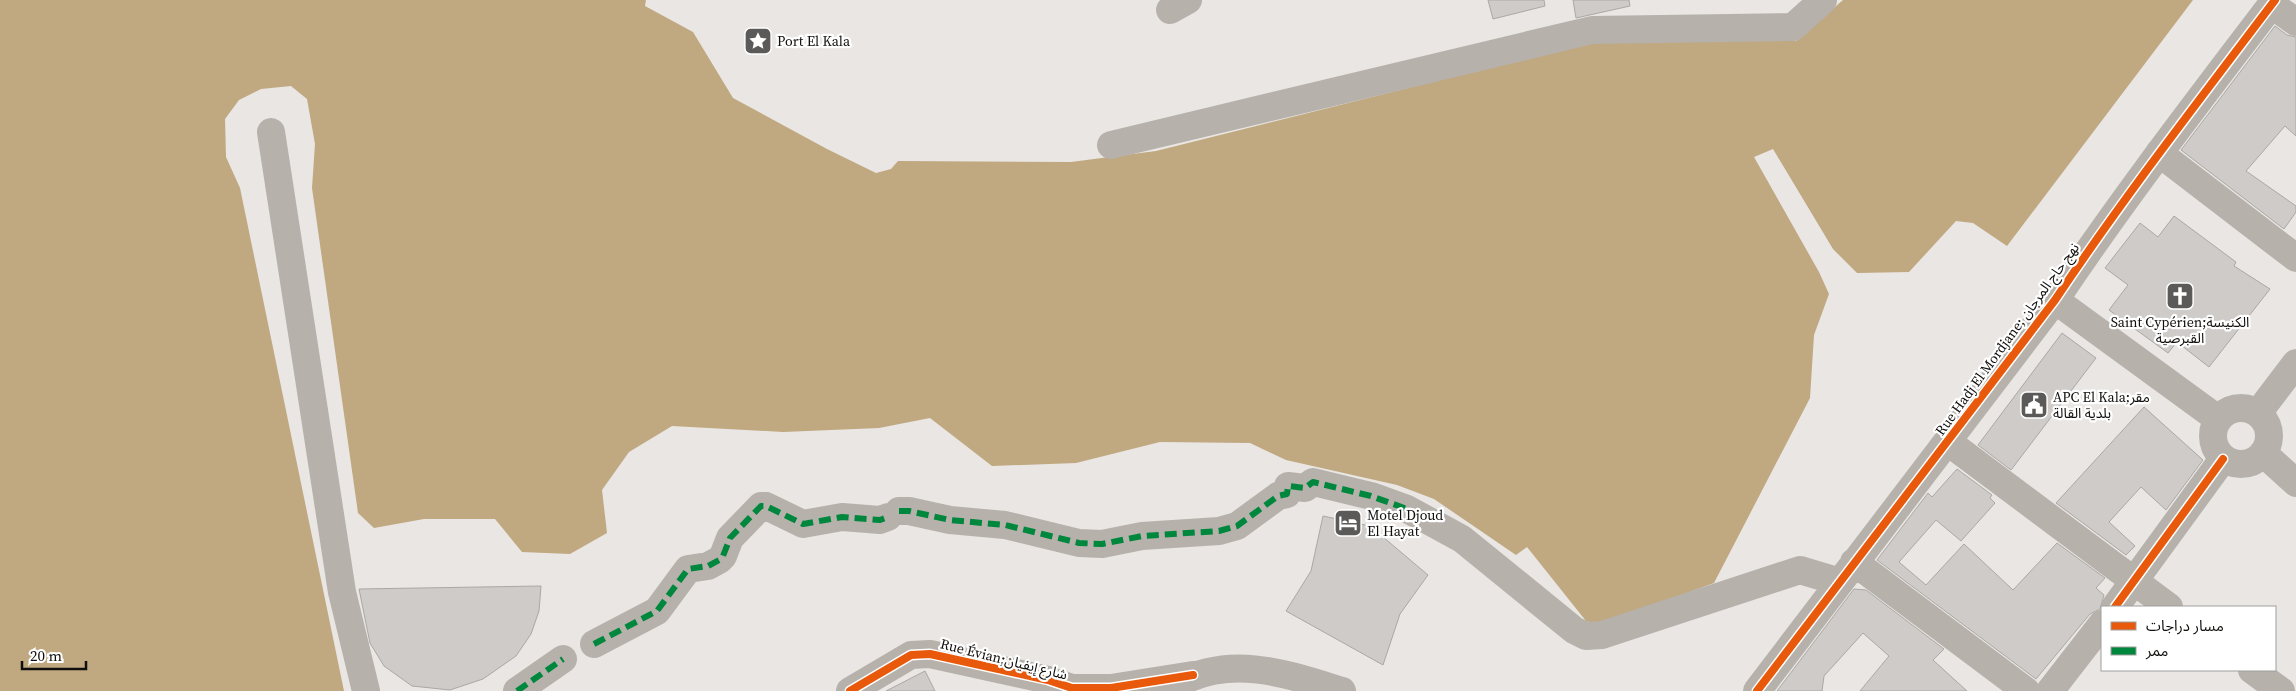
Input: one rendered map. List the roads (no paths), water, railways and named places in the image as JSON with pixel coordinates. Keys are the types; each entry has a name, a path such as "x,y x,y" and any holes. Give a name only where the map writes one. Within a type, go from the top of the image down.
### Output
{"street":[{"path":"1111,145 1592,30 1793,26 1823,0"},
{"path":"2274,2 2296,22"},
{"name":"Rue Hadj El Mordjane; نهج حاج المرجان","path":"1757,691 2055,300 2092,245 2159,153 2274,2"},
{"path":"271,132 342,592 366,691"},
{"path":"2159,153 2296,258"},
{"path":"2055,300 2218,419"},
{"path":"2258,413 2296,363"},
{"path":"2233,409 2250,409 2258,413 2268,428 2269,436 2264,453 2249,463 2240,465 2224,459 2217,452 2212,435 2218,419 2233,409"},
{"path":"1948,442 2168,606"},
{"path":"2264,453 2296,483"},
{"path":"2117,606 2224,459"},
{"path":"594,644 657,611 688,569 708,566 719,560 730,538 761,506 766,506 802,524 842,517 880,520 893,514 910,511 950,520 1005,525 1079,542 1102,544 1142,536 1219,531 1237,526 1278,496 1287,494 1288,486 1305,488 1313,482 1371,496 1407,509 1462,539 1574,630 1586,636 1602,635 1800,570 1847,572 2026,691"},
{"path":"2050,691 2101,625"},
{"name":"Rue Évian;شارع إيفيان","path":"850,691 910,655 930,654 1048,680 1070,690 1111,688 1235,667 1269,671 1342,691"},
{"path":"517,691 563,659"},
{"path":"2253,671 2281,691"},
{"name":"Rue Évian;شارع إيفيان","path":"1164,691 1193,675"}],"place":[{"name":"Port El Kala","path":"758,41"},
{"name":"Saint Cypérien;الكنيسة القبرصية","path":"2180,296"},
{"name":"APC El Kala;مقر بلدية القالة","path":"2034,405"},
{"name":"Motel Djoud El Hayat","path":"1348,523"}]}
